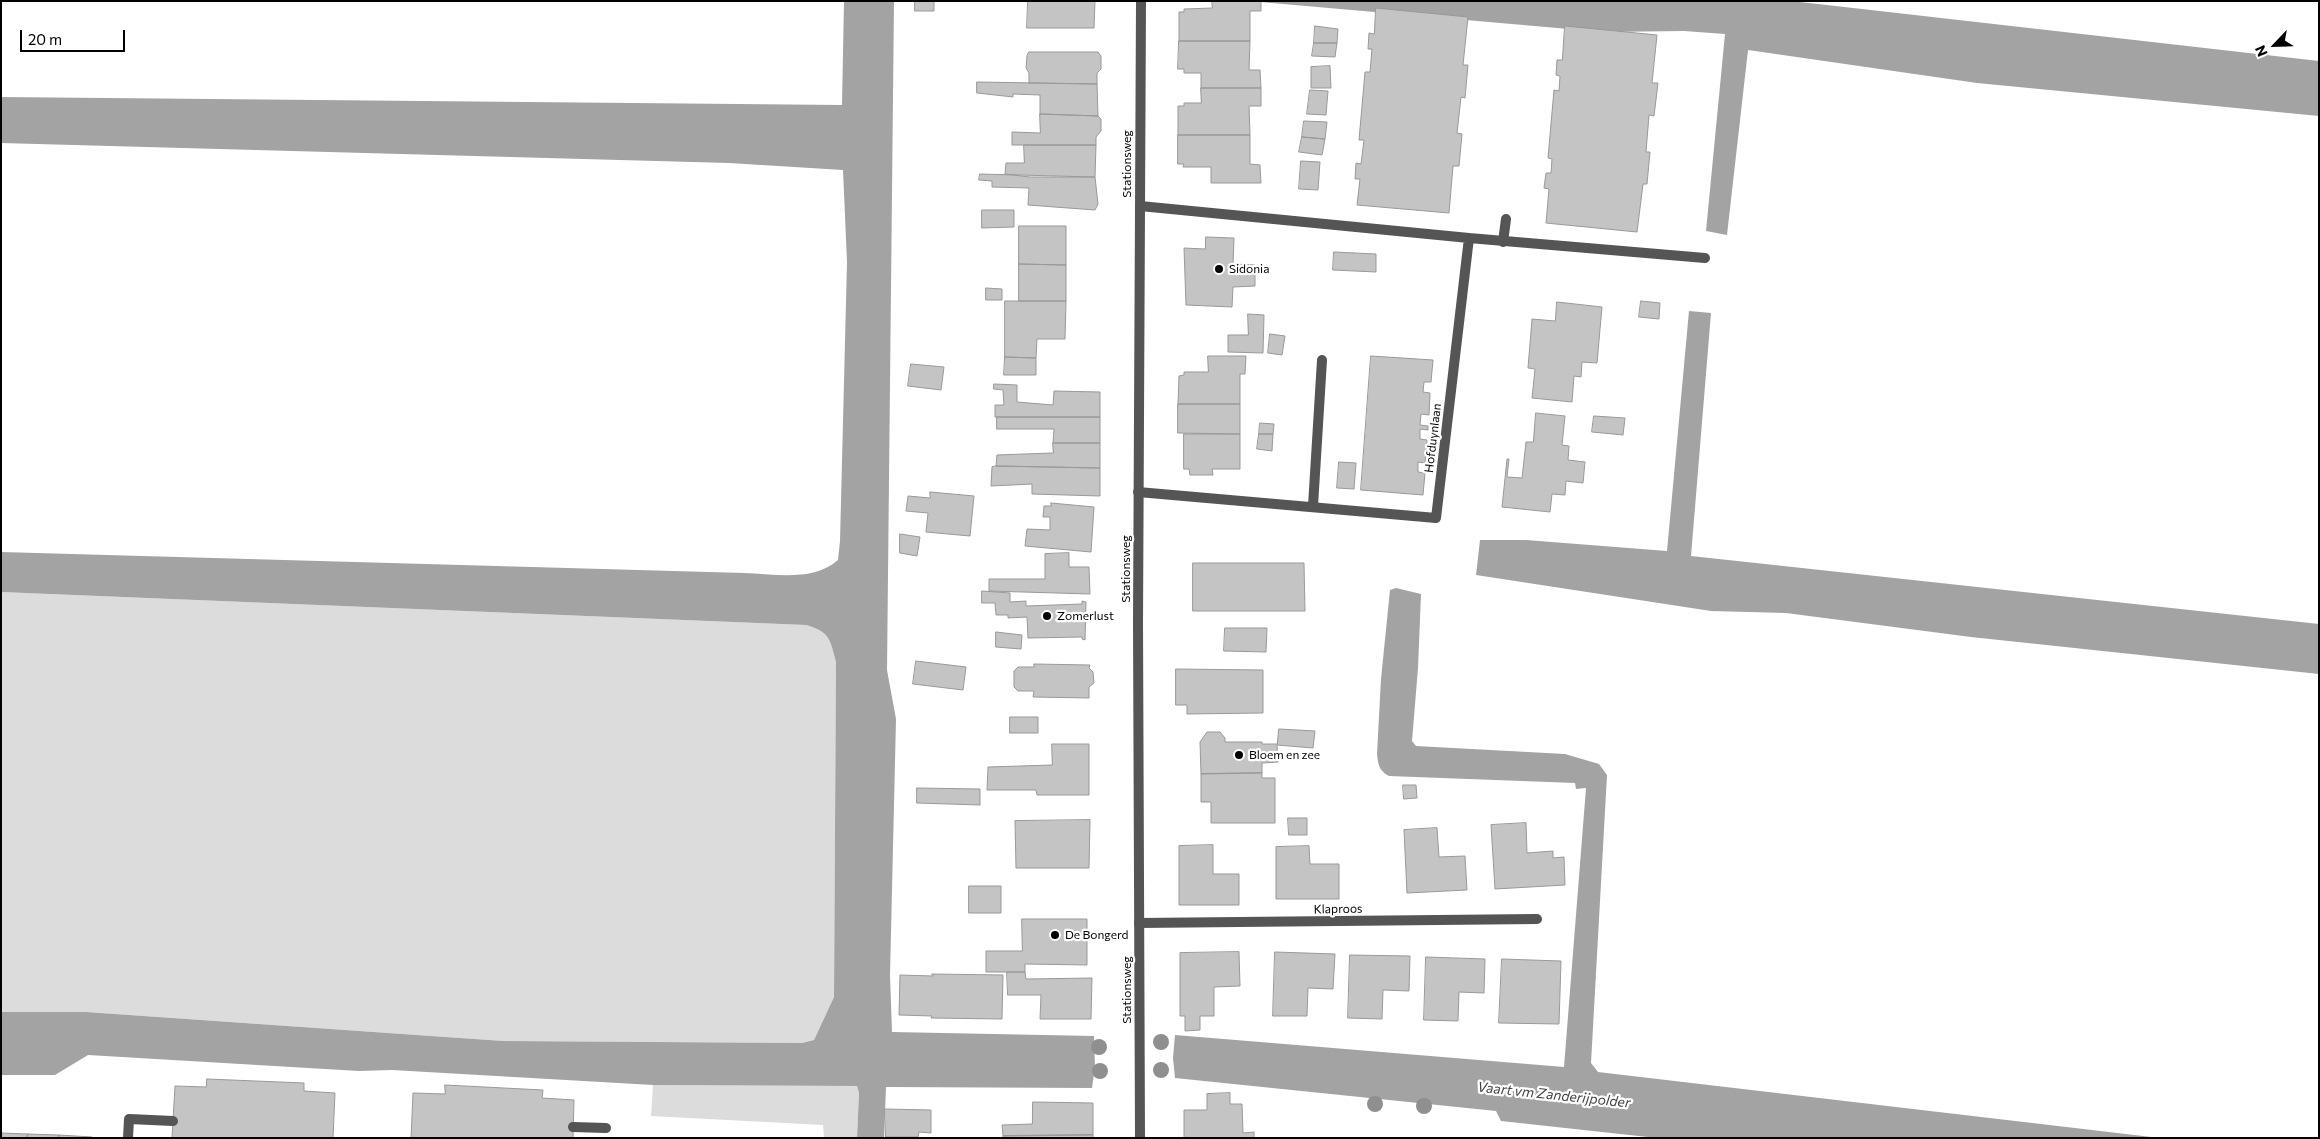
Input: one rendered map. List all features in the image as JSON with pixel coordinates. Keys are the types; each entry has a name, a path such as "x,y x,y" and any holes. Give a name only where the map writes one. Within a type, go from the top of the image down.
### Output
{"street":[{"name":"Stationsweg","path":"1140,1138 1138,492 1141,1"},
{"path":"1140,206 1503,242 1704,258"},
{"path":"1503,242 1506,219"},
{"name":"Hofduynlaan","path":"1138,492 1436,518 1469,238"},
{"path":"1313,506 1322,360"},
{"name":"Klaproos","path":"1139,923 1537,919"},
{"path":"128,1138 129,1119 173,1121"},
{"path":"573,1127 606,1128"}],"shaded area":[{"path":"1,592 806,625 820,630 830,642 836,662 834,997 814,1040 802,1043 503,1041 86,1012 1,1012"},
{"path":"653,1085 857,1086 859,1093 857,1138 824,1138 823,1125 651,1116"}],"water":[{"path":"844,1 894,1 887,670 896,719 890,975 892,1032 1094,1036 1095,1067 1092,1088 886,1087 884,1138 857,1138 859,1093 857,1086 653,1085 392,1070 359,1071 88,1055 55,1075 1,1075 1,1012 86,1012 503,1041 802,1043 814,1040 834,997 836,662 828,638 820,630 806,625 1,592 1,552 781,575 805,574 828,567 838,560 840,541 847,262 843,170 729,163 1,143 1,97 842,105"},
{"path":"1249,1 1790,1 1818,4 2319,61 2319,116 1977,83 1748,50 1727,235 1706,231 1725,34 1684,31 1603,32"},
{"path":"1689,311 1711,313 1691,556 2319,624 2319,674 1971,637 1786,613 1711,611 1476,575 1480,540 1526,540 1667,551"},
{"name":"Vaart vm Zanderijpolder","path":"1396,588 1421,594 1418,668 1412,741 1416,746 1565,754 1599,764 1607,775 1591,1063 1598,1072 2160,1138 1657,1138 1501,1121 1496,1111 1175,1078 1173,1058 1175,1035 1564,1067 1586,788 1576,789 1575,783 1389,776 1383,772 1377,754 1381,679 1390,590"}],"building":[{"path":"915,1 934,1 934,11 915,11"},
{"path":"1028,1 1095,1 1094,28 1027,28"},
{"path":"1212,1 1261,1 1261,11 1250,11 1250,41 1179,41 1179,12 1184,12 1184,9 1212,8"},
{"path":"1376,8 1468,17 1463,65 1468,65 1465,98 1461,97 1457,133 1462,134 1459,166 1453,166 1449,213 1357,205 1360,179 1355,179 1356,163 1361,164 1364,140 1359,140 1365,72 1370,72 1372,49 1368,49 1369,33 1374,34"},
{"path":"1315,26 1338,29 1337,43 1314,43"},
{"path":"1565,26 1657,35 1652,83 1658,83 1654,116 1649,115 1646,152 1650,152 1647,184 1643,184 1637,232 1546,223 1549,189 1544,188 1546,173 1551,173 1552,159 1548,158 1554,90 1559,91 1560,76 1556,75 1557,60 1562,60"},
{"path":"1179,41 1250,41 1249,70 1260,70 1261,88 1201,88 1201,73 1184,73 1184,69 1178,69"},
{"path":"1314,43 1337,43 1335,57 1312,56"},
{"path":"1029,52 1098,52 1101,56 1101,69 1097,73 1097,84 1029,83 1029,73 1026,68"},
{"path":"1330,66 1331,88 1311,88 1311,67"},
{"path":"977,82 1097,84 1098,116 1040,114 1040,95 1013,94 1013,97 977,93"},
{"path":"1201,88 1261,88 1261,106 1249,106 1250,135 1178,135 1178,106 1184,106 1184,103 1201,103"},
{"path":"1310,90 1328,91 1326,115 1307,114"},
{"path":"1040,114 1098,116 1101,119 1101,131 1096,137 1096,145 1012,145 1012,132 1040,133"},
{"path":"1304,121 1327,122 1325,139 1302,137"},
{"path":"1178,135 1250,135 1250,164 1260,165 1261,183 1211,183 1211,167 1183,167 1184,164 1178,164"},
{"path":"1302,137 1325,139 1322,155 1299,152"},
{"path":"1024,145 1096,145 1095,177 1030,177 1005,174 1006,163 1024,163"},
{"path":"1301,161 1320,162 1318,190 1299,189"},
{"path":"980,174 1095,177 1098,204 1095,210 1028,205 1029,188 992,187 992,181 979,180"},
{"path":"982,210 1014,210 1014,227 982,228"},
{"path":"1019,226 1066,226 1066,265 1019,264"},
{"name":"Sidonia","path":"1206,237 1234,238 1233,264 1255,265 1255,286 1233,287 1232,307 1186,305 1184,248 1205,249"},
{"path":"1334,252 1376,254 1376,272 1333,270"},
{"path":"1019,264 1066,265 1066,301 1019,301"},
{"path":"986,288 1002,289 1002,300 986,300"},
{"path":"1005,301 1066,301 1065,339 1037,339 1036,358 1005,357"},
{"path":"1641,301 1660,303 1659,319 1639,317"},
{"path":"1557,302 1602,307 1597,363 1582,362 1581,377 1574,376 1572,402 1532,398 1535,369 1528,368 1532,319 1555,321"},
{"path":"1248,314 1264,315 1263,353 1228,352 1228,335 1248,335"},
{"path":"1270,334 1285,336 1282,355 1268,353"},
{"path":"1208,356 1246,356 1245,374 1240,374 1240,404 1178,404 1179,376 1184,375 1184,372 1208,372"},
{"path":"1371,356 1433,360 1431,382 1424,382 1423,392 1430,393 1429,415 1421,414 1420,425 1428,426 1428,430 1420,429 1420,439 1427,440 1425,463 1418,462 1418,472 1425,473 1423,495 1361,490"},
{"path":"1005,357 1036,358 1036,375 1004,375"},
{"path":"911,364 944,367 941,390 908,386"},
{"path":"994,384 1017,385 1017,402 1053,405 1054,391 1100,392 1100,417 995,417 995,405 1004,405 1003,390 994,389"},
{"path":"1178,404 1240,404 1240,434 1178,433"},
{"path":"1536,413 1565,416 1562,445 1569,446 1568,460 1585,462 1583,483 1566,481 1565,495 1552,494 1550,512 1502,507 1507,459 1509,459 1507,477 1522,478 1526,442 1533,442"},
{"path":"1594,416 1625,418 1623,435 1592,432"},
{"path":"997,417 1100,417 1100,443 1053,443 1054,429 997,429"},
{"path":"1260,423 1274,424 1273,434 1259,434"},
{"path":"1184,434 1240,434 1240,469 1212,469 1213,475 1190,475 1189,469 1184,469"},
{"path":"1259,434 1273,434 1272,451 1257,449"},
{"path":"1053,443 1100,443 1100,468 996,466 997,455 1053,453"},
{"path":"1339,462 1356,463 1354,489 1337,488"},
{"path":"992,467 1100,468 1100,496 1032,494 1032,484 991,486"},
{"path":"930,492 974,496 970,536 926,532 928,513 906,511 908,496 930,498"},
{"path":"1051,503 1094,507 1091,552 1025,546 1027,529 1050,530 1050,517 1043,517 1044,506 1051,506"},
{"path":"900,534 920,537 917,556 900,553"},
{"path":"1069,553 1069,567 1089,567 1090,594 989,591 989,579 1045,579 1045,554"},
{"path":"1193,563 1304,563 1305,611 1193,611"},
{"name":"Zomerlust","path":"982,591 1010,593 1010,602 1026,601 1026,606 1082,604 1082,601 1086,602 1085,640 1082,637 1028,638 1027,617 1008,618 1008,615 996,615 995,603 982,603"},
{"path":"1225,628 1267,628 1266,652 1224,651"},
{"path":"996,632 1022,635 1021,649 996,647"},
{"path":"916,661 966,667 963,690 913,684"},
{"path":"1034,664 1090,665 1089,668 1093,672 1094,683 1089,687 1089,698 1033,697 1034,691 1018,691 1014,687 1014,671 1018,667 1034,667"},
{"path":"1176,669 1263,670 1263,713 1187,714 1187,705 1176,705"},
{"path":"1010,717 1038,717 1038,733 1010,733"},
{"name":"Bloem en zee","path":"1279,729 1315,731 1313,748 1277,745 1278,762 1262,763 1262,773 1201,774 1200,742 1207,732 1220,732 1225,738 1225,742 1277,744"},
{"path":"1052,744 1089,744 1089,795 1037,795 1036,790 987,790 988,767 1052,765"},
{"path":"1262,773 1262,778 1275,778 1275,823 1211,823 1211,802 1201,802 1201,774"},
{"path":"1403,785 1416,785 1417,798 1404,799"},
{"path":"917,788 980,789 980,805 917,803"},
{"path":"1288,818 1307,818 1307,835 1289,835"},
{"path":"1090,820 1089,868 1016,868 1015,821"},
{"path":"1526,823 1527,853 1553,851 1553,858 1564,857 1565,885 1495,889 1491,825"},
{"path":"1437,828 1439,857 1465,856 1467,890 1407,893 1404,830"},
{"path":"1213,845 1213,874 1239,874 1239,905 1179,905 1179,846"},
{"path":"1309,846 1310,864 1339,864 1339,899 1276,899 1276,847"},
{"path":"969,886 1001,886 1001,913 969,913"},
{"name":"De Bongerd","path":"1022,919 1087,919 1087,965 1025,964 1025,972 986,972 986,951 1022,951"},
{"path":"1239,952 1240,986 1214,987 1214,1016 1200,1016 1200,1030 1185,1031 1185,1016 1180,1016 1180,953"},
{"path":"1275,952 1335,954 1333,989 1308,988 1307,1016 1273,1016"},
{"path":"1350,955 1410,956 1409,991 1383,990 1382,1019 1348,1018"},
{"path":"1426,957 1485,959 1484,993 1459,992 1458,1021 1424,1020"},
{"path":"1502,959 1561,961 1559,1024 1499,1023"},
{"path":"1007,972 1025,972 1026,979 1092,978 1091,1019 1040,1019 1041,995 1008,995"},
{"path":"932,974 1003,975 1002,1019 931,1018 932,1016 899,1015 900,975 933,976"},
{"path":"207,1079 304,1083 304,1091 335,1093 333,1138 172,1138 175,1086 206,1087"},
{"path":"445,1085 543,1090 542,1098 574,1100 573,1138 411,1138 413,1093 445,1094"},
{"path":"1230,1093 1230,1104 1242,1104 1243,1133 1254,1132 1254,1138 1184,1138 1184,1110 1207,1110 1207,1094"},
{"path":"1033,1102 1093,1103 1093,1135 1003,1136 1002,1125 1032,1124"},
{"path":"885,1109 931,1110 931,1133 919,1132 918,1137 886,1137"},
{"path":"1,1133 28,1134 27,1138 1,1138"},
{"path":"28,1134 59,1135 59,1138 27,1138"},
{"path":"59,1135 92,1137 92,1138 59,1138"},
{"path":"1093,1135 1093,1138 1003,1138 1003,1136"}],"place":[{"name":"Sidonia","path":"1219,269"},
{"name":"Zomerlust","path":"1047,616"},
{"name":"Bloem en zee","path":"1239,755"},
{"name":"De Bongerd","path":"1055,935"}]}
